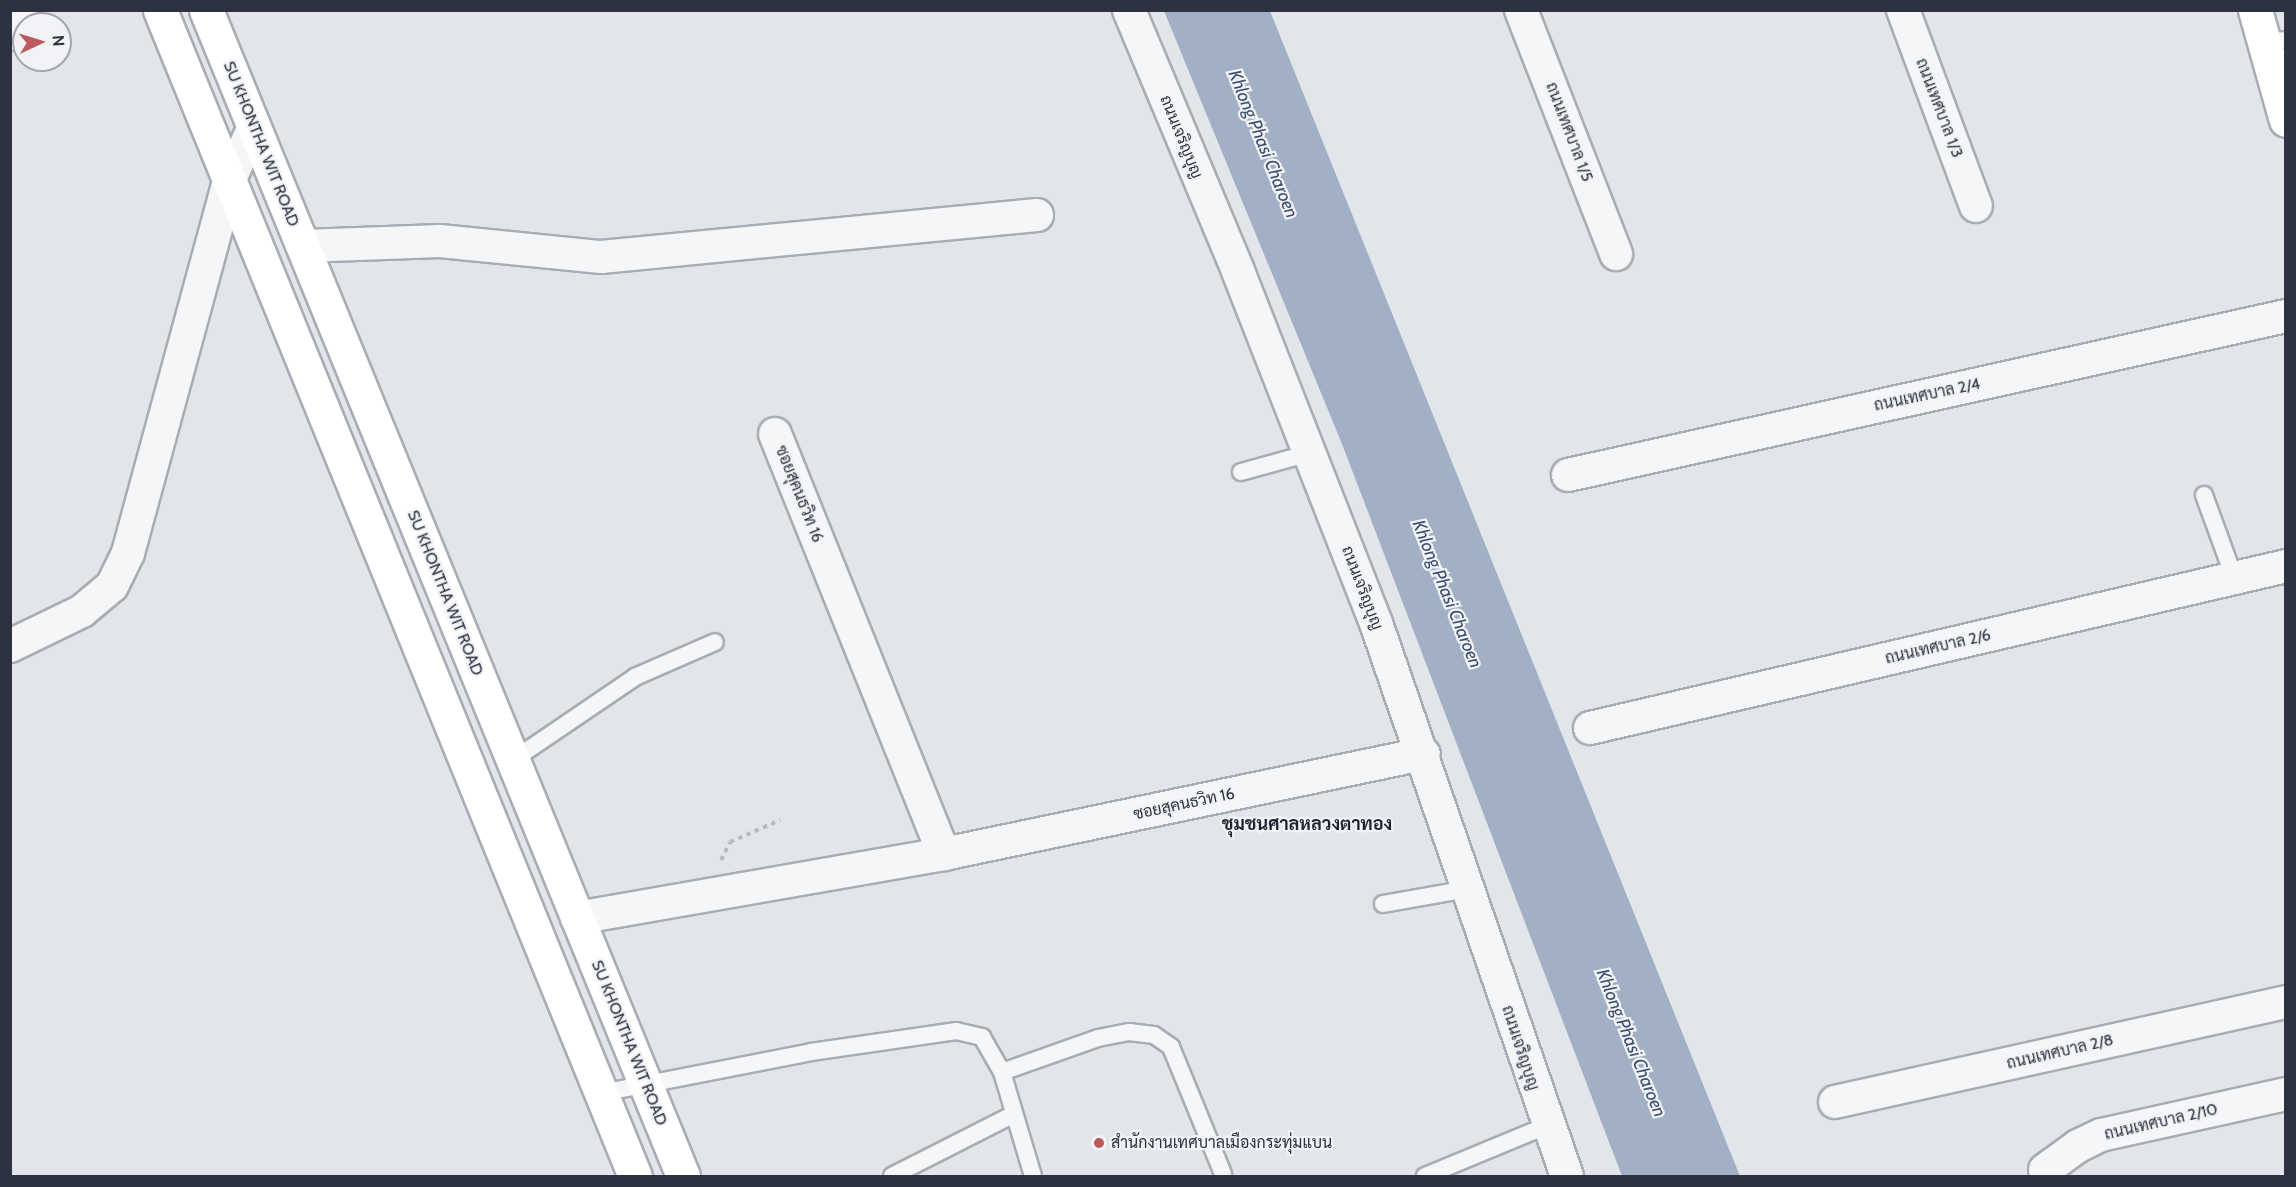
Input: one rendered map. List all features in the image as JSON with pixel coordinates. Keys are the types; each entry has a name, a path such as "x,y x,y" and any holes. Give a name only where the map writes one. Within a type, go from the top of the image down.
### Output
{"main road":[{"path":"160,10 635,1176"},
{"name":"SU KHONTHA WIT ROAD","path":"206,10 683,1176"},
{"path":"2268,30 2286,120"}],"street":[{"path":"10,34 21,10"},
{"name":"ถนนเจริญบุญ","path":"1130,10 1310,453 1424,754 1546,1126 1567,1176"},
{"name":"ถนนเทศบาล 1/5","path":"1521,10 1616,254"},
{"name":"ถนนเทศบาล 1/3","path":"1903,10 1976,206"},
{"path":"10,646 82,611 112,586 128,553 229,181 254,127"},
{"path":"303,246 440,241 601,257 1037,215"},
{"name":"ถนนเทศบาล 2/4","path":"1568,475 2286,316"},
{"name":"ซอยสุคนธวิท 16","path":"775,434 944,854"},
{"name":"ถนนเทศบาล 2/6","path":"1590,728 2286,566"},
{"name":"ซอยสุคนธวิท 16","path":"578,918 944,854 1424,754"},
{"name":"ถนนเทศบาล 2/8","path":"1835,1102 2286,1002"},
{"name":"ถนนเทศบาล 2/10","path":"2045,1170 2101,1135 2286,1094"}],"lane":[{"path":"1241,472 1310,453"},
{"path":"2204,495 2234,578"},
{"path":"513,760 636,677 715,642"},
{"path":"1383,904 1468,889"},
{"path":"601,1093 811,1052 956,1031 982,1037 1002,1072 1012,1115 1033,1176"},
{"path":"1002,1072 1098,1038 1129,1032 1154,1035 1172,1047 1223,1174"},
{"path":"892,1176 1012,1115"},
{"path":"1425,1176 1546,1126"}],"path":[{"path":"719,893 720,862 730,842 780,820"}],"water":[{"name":"Khlong Phasi Charoen","path":"1164,11 1270,11 1740,1176 1622,1176 1342,444"}],"place":[{"name":"สำนักงานเทศบาลเมืองกระทุ่มแบน","path":"1099,1143"}],"district":[{"name":"ชุมชนศาลหลวงตาทอง","path":"1307,824"}]}
